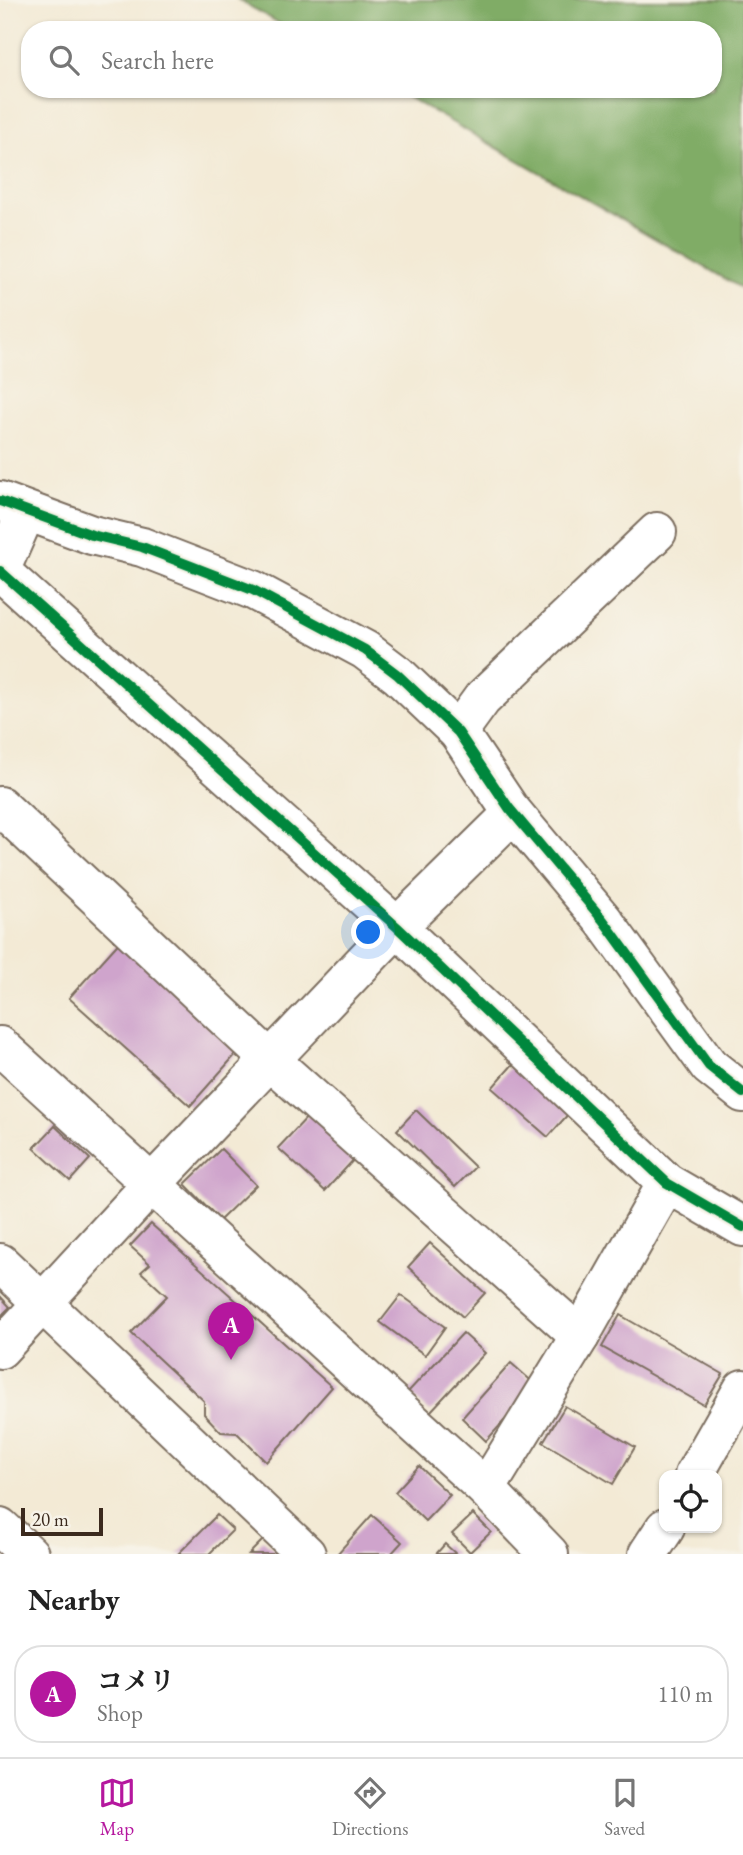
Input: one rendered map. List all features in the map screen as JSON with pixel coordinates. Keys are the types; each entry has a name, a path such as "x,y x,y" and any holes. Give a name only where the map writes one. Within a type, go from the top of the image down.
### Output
{"street":[{"path":"743,1093 709,1066 603,920 513,814 458,732 398,675 365,650 253,590 142,547 92,535 13,507 0,571 397,927 667,1182 743,1227"},
{"path":"458,732 482,699 657,532"},
{"path":"0,806 270,1060 580,1336"},
{"path":"0,1349 150,1185 397,927 513,814"},
{"path":"0,1046 486,1489 549,1554"},
{"path":"486,1489 580,1336 667,1182"},
{"path":"0,1264 306,1554"},
{"path":"697,1470 743,1389"},
{"path":"0,1527 29,1554"},
{"path":"648,1554 661,1533"}],"green space":[{"path":"239,0 743,0 743,289 410,98 722,98 722,21 275,21"}],"building":[{"path":"124,937 245,1044 190,1106 69,998"},
{"path":"514,1063 570,1112 548,1137 492,1088"},
{"path":"416,1110 475,1167 455,1187 397,1130"},
{"path":"310,1114 356,1157 325,1191 278,1148"},
{"path":"55,1126 90,1159 70,1181 34,1148"},
{"path":"221,1149 256,1185 220,1220 185,1184"},
{"path":"151,1224 332,1387 266,1462 237,1433 221,1432 204,1414 204,1401 131,1333 167,1296 141,1272 150,1264 130,1246"},
{"path":"430,1243 485,1293 463,1317 408,1267"},
{"path":"401,1295 445,1327 425,1355 380,1322"},
{"path":"0,1296 10,1307 0,1317"},
{"path":"620,1315 723,1374 704,1405 602,1347"},
{"path":"463,1333 485,1353 430,1412 408,1392"},
{"path":"511,1363 536,1385 486,1441 462,1418"},
{"path":"565,1406 635,1447 613,1484 543,1442"},
{"path":"419,1466 450,1495 425,1521 395,1492"},
{"path":"473,1514 491,1532 470,1552 452,1534"},
{"path":"217,1515 233,1530 209,1554 178,1554"},
{"path":"372,1515 402,1542 391,1554 337,1554"},
{"path":"263,1540 277,1554 249,1554"},
{"path":"445,1544 456,1554 436,1554"}],"cycle path":[{"path":"0,501 92,535 142,547 253,590 365,650 398,675 458,732 509,808 603,920 709,1066 743,1093"},
{"path":"0,571 397,927 667,1183 743,1227"}],"place":[{"name":"コメリ","path":"231,1360"}]}
